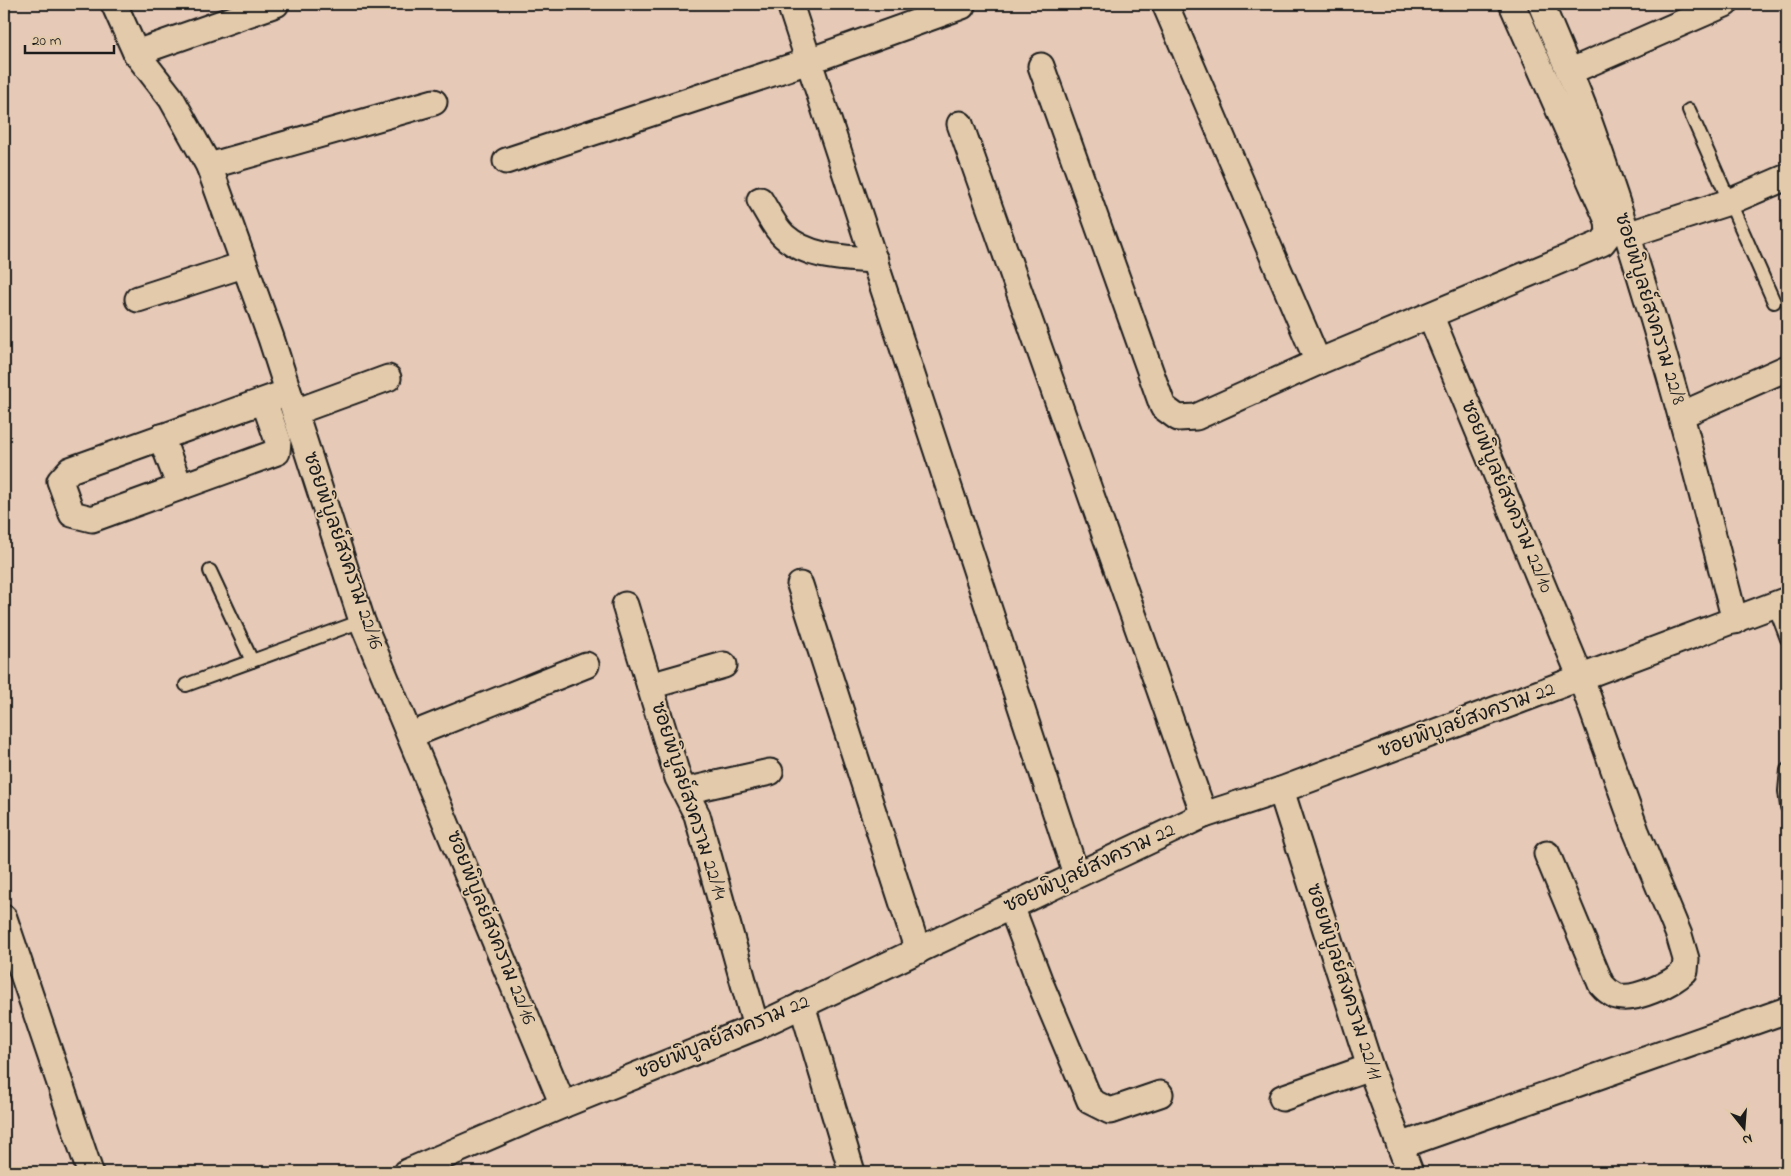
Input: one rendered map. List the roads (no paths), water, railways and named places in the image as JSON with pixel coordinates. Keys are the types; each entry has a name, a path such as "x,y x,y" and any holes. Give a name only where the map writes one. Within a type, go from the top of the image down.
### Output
{"street":[{"name":"ซอยพิบูลย์สงคราม 22/16","path":"114,4 136,53 171,98 209,166 291,402 362,621 411,734 562,1105"},
{"path":"136,53 276,4"},
{"path":"790,4 1076,874"},
{"path":"1166,4 1318,362"},
{"path":"1041,66 1163,407 1178,418 1196,417 1318,362 1602,243 1609,234 1608,221 1512,4"},
{"name":"ซอยพิบูลย์สงคราม 22/8","path":"1541,4 1592,129 1627,235 1681,415 1735,621"},
{"path":"1569,72 1725,4"},
{"path":"506,161 809,61 962,6"},
{"path":"209,166 434,102"},
{"path":"960,124 1204,815"},
{"path":"1627,235 1729,202 1787,176"},
{"path":"760,200 783,235 805,250 834,257 875,260"},
{"path":"138,300 243,265"},
{"name":"ซอยพิบูลย์สงคราม 22/10","path":"1431,316 1581,678 1636,831 1679,935 1686,959 1685,971 1676,980 1651,991 1618,997 1608,992 1601,984 1548,854"},
{"path":"1681,415 1787,368"},
{"path":"264,401 278,441 277,452 92,519 72,514 60,481 70,470 264,401 291,402 388,378"},
{"path":"161,437 180,487"},
{"path":"800,585 918,952"},
{"name":"ซอยพิบูลย์สงคราม 22","path":"408,1172 562,1105 756,1027 918,952 1076,874 1204,815 1281,790 1781,603"},
{"name":"ซอยพิบูลย์สงคราม 22/14","path":"625,605 678,778 697,815 756,1027"},
{"path":"411,734 586,665"},
{"path":"650,686 724,665"},
{"path":"685,790 770,772"},
{"name":"ซอยพิบูลย์สงคราม 22/11","path":"1281,790 1370,1067 1410,1172"},
{"path":"1011,906 1041,986 1090,1102 1110,1111 1160,1094"},
{"path":"4,918 90,1172"},
{"path":"802,1005 852,1172"},
{"path":"1400,1146 1787,1010"},
{"path":"1282,1098 1370,1067"}],"lane":[{"path":"1689,110 1774,302"},
{"path":"210,570 252,661"},
{"path":"1781,603 1787,639"},
{"path":"186,685 362,621"},
{"path":"1787,770 1785,791 1787,807"}]}
